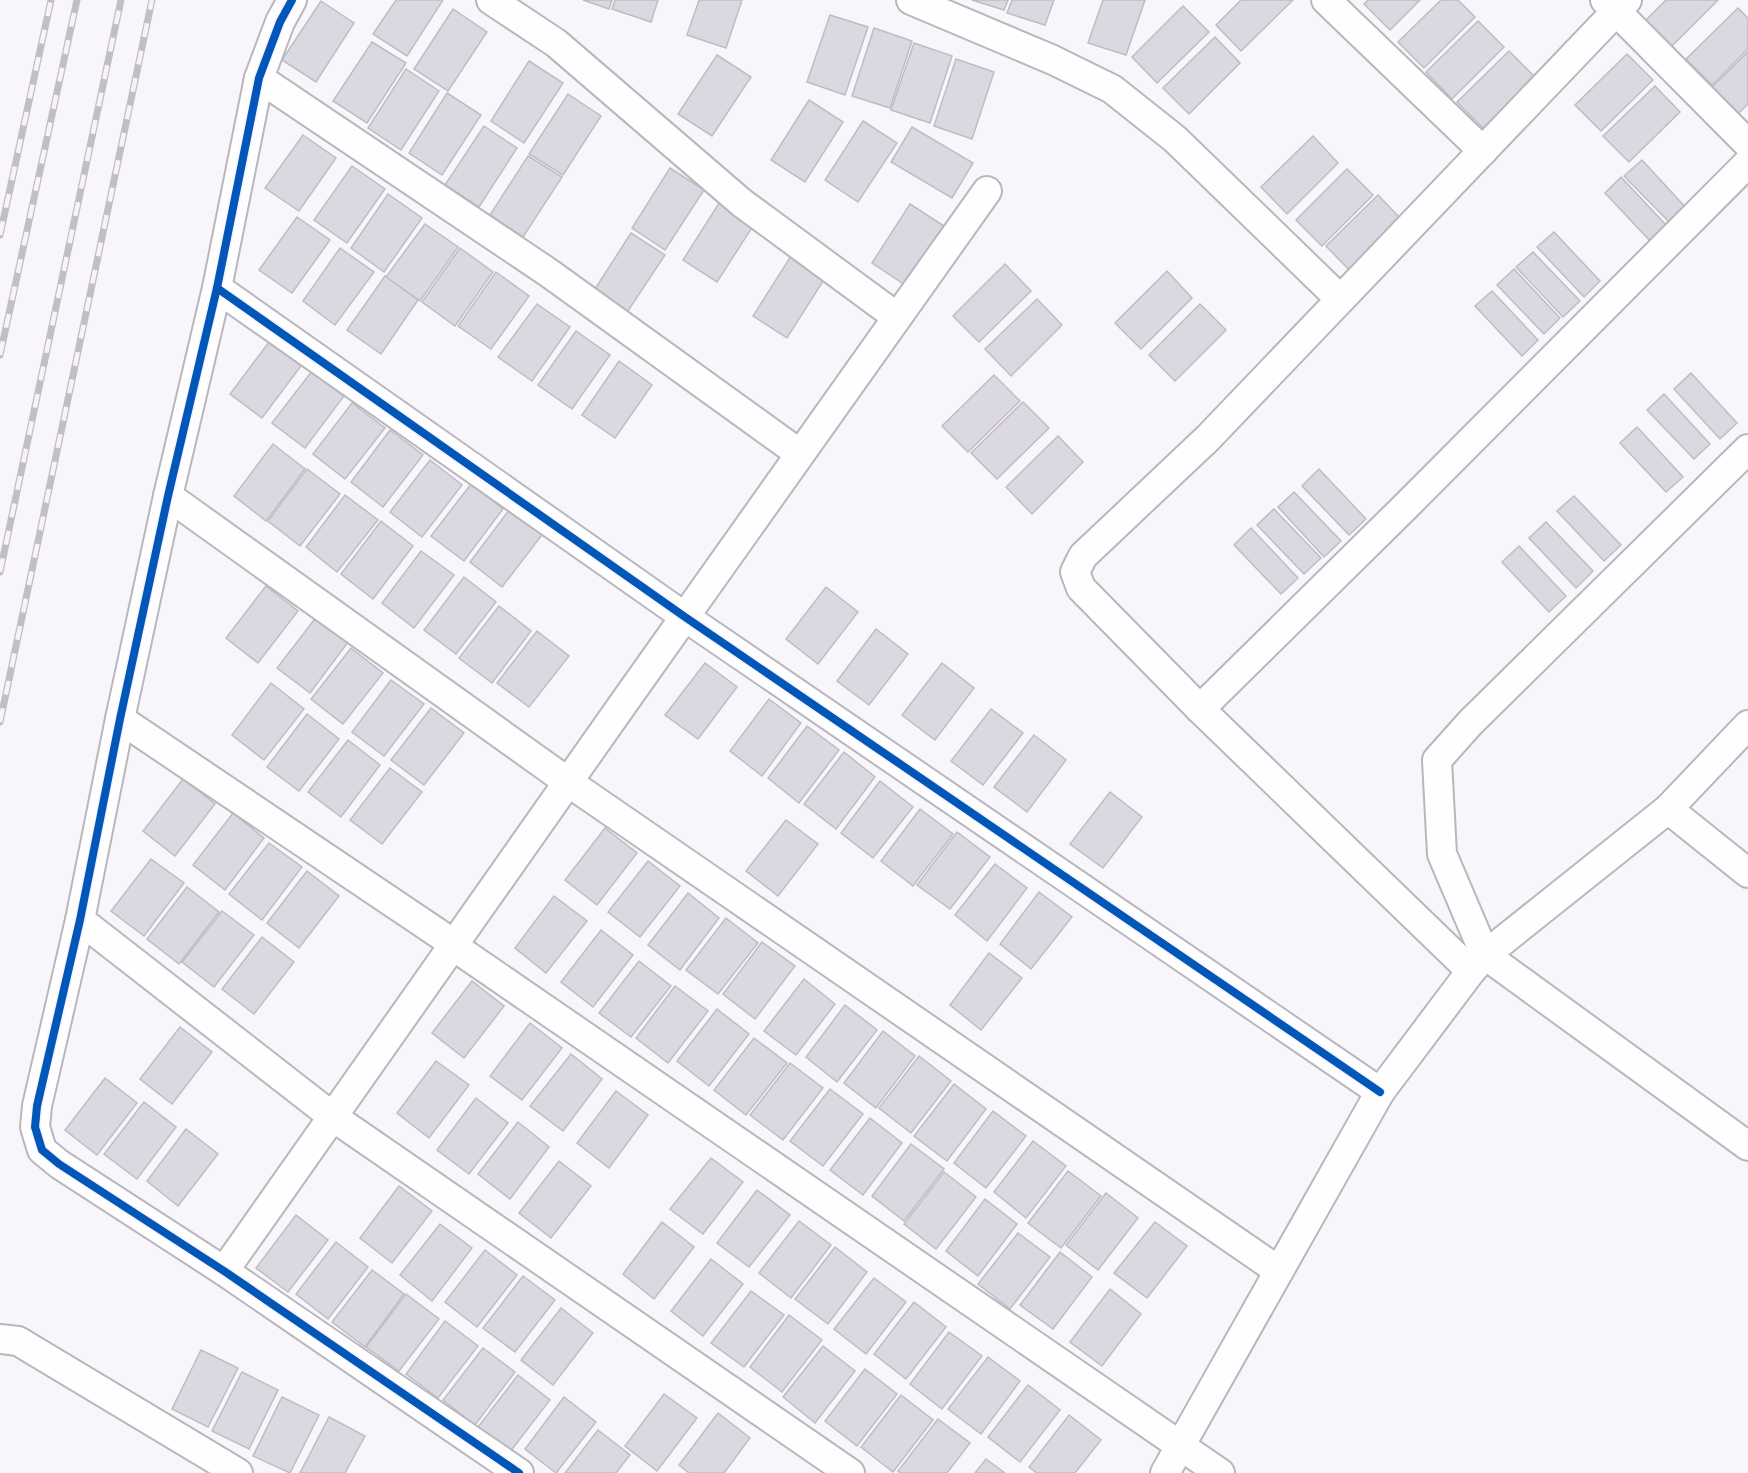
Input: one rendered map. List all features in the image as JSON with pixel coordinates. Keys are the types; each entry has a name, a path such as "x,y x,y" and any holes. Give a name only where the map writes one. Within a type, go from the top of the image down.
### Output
{"street":[{"path":"292,0 280,22 259,78 217,288 168,496 80,920 37,1106 35,1127 42,1150 58,1164 224,1271 519,1473"},
{"path":"491,0 556,43 742,203 897,317"},
{"path":"911,0 1053,60 1112,89 1175,139 1340,300"},
{"path":"1326,0 1483,151"},
{"path":"1748,144 1616,4 1483,151 1208,438 1083,556 1075,572 1081,588 1200,710 1478,963 1748,1146"},
{"path":"259,78 549,273 800,454"},
{"path":"1200,710 1748,163"},
{"path":"224,1271 987,191"},
{"path":"217,288 685,617 1380,1092"},
{"path":"1478,963 1442,854 1437,760 1470,723 1748,449"},
{"path":"168,496 568,782 1279,1271"},
{"path":"120,719 454,945 1220,1473"},
{"path":"1165,1473 1380,1092 1478,963 1668,809 1748,725"},
{"path":"1668,809 1748,873"},
{"path":"80,920 333,1117 850,1473"},
{"path":"0,1339 18,1341 238,1473"}],"building":[{"path":"396,0 443,0 407,56 373,34"},
{"path":"583,0 612,0 609,9"},
{"path":"615,0 658,0 651,22 612,9"},
{"path":"699,0 742,0 726,48 687,35"},
{"path":"972,0 1008,0 1004,10"},
{"path":"1012,0 1054,0 1045,25 1007,13"},
{"path":"1103,0 1145,0 1126,55 1088,43"},
{"path":"1241,0 1293,0 1241,51 1216,25"},
{"path":"1368,0 1420,0 1390,30 1364,4"},
{"path":"1441,0 1458,0 1475,17 1424,68 1398,42"},
{"path":"1666,0 1718,0 1671,47 1645,21"},
{"path":"321,1 354,23 316,82 282,60"},
{"path":"1183,6 1209,32 1157,83 1132,57"},
{"path":"1738,8 1748,18 1748,49 1712,85 1686,59"},
{"path":"453,9 487,32 448,91 414,69"},
{"path":"830,15 868,27 845,95 807,82"},
{"path":"1478,21 1504,47 1452,99 1426,72"},
{"path":"874,28 912,41 890,108 852,96"},
{"path":"1215,37 1240,63 1189,114 1163,88"},
{"path":"372,42 406,63 367,123 333,101"},
{"path":"914,43 952,56 930,123 891,110"},
{"path":"1509,51 1535,77 1483,128 1457,102"},
{"path":"1748,52 1748,104 1738,114 1712,87"},
{"path":"1627,54 1653,80 1601,131 1575,105"},
{"path":"717,55 751,77 712,136 678,114"},
{"path":"956,59 994,72 972,139 934,126"},
{"path":"529,61 563,83 524,143 491,121"},
{"path":"406,69 439,91 401,150 368,128"},
{"path":"1655,86 1680,112 1629,162 1603,136"},
{"path":"447,93 481,115 442,175 409,153"},
{"path":"568,94 601,116 563,175 529,154"},
{"path":"809,100 843,122 805,182 771,160"},
{"path":"863,121 897,143 858,202 825,180"},
{"path":"484,126 517,148 479,207 445,185"},
{"path":"912,127 973,163 952,198 891,162"},
{"path":"303,135 336,158 299,211 265,188"},
{"path":"1313,136 1338,163 1287,214 1261,187"},
{"path":"528,156 562,177 523,237 490,215"},
{"path":"1642,160 1688,210 1672,225 1624,176"},
{"path":"352,166 385,189 347,243 314,220"},
{"path":"670,168 704,190 665,250 632,228"},
{"path":"1347,169 1373,195 1322,246 1296,220"},
{"path":"1621,177 1668,227 1651,242 1605,193"},
{"path":"388,194 422,218 384,272 351,248"},
{"path":"1378,195 1403,221 1352,273 1326,246"},
{"path":"721,200 755,223 717,282 683,260"},
{"path":"910,204 944,226 905,285 872,263"},
{"path":"297,217 330,240 292,293 259,270"},
{"path":"425,224 458,247 420,301 386,277"},
{"path":"1554,232 1600,281 1584,297 1537,247"},
{"path":"631,233 665,255 626,314 593,292"},
{"path":"340,248 374,272 335,325 303,301"},
{"path":"460,248 493,272 455,326 422,302"},
{"path":"1533,252 1580,301 1563,317 1516,267"},
{"path":"791,256 825,278 787,338 753,316"},
{"path":"1005,264 1031,291 979,342 953,316"},
{"path":"1514,269 1560,318 1544,334 1497,285"},
{"path":"1167,271 1192,298 1141,349 1115,323"},
{"path":"496,272 529,296 491,349 458,326"},
{"path":"385,276 418,300 381,354 347,330"},
{"path":"1492,291 1538,340 1522,356 1475,306"},
{"path":"1037,299 1062,325 1011,376 985,349"},
{"path":"537,304 570,327 532,381 498,357"},
{"path":"1200,304 1226,330 1175,381 1149,355"},
{"path":"576,331 610,355 572,409 538,385"},
{"path":"269,342 301,366 262,418 230,394"},
{"path":"619,361 652,385 615,438 582,415"},
{"path":"312,371 344,396 305,448 272,423"},
{"path":"1691,373 1737,423 1720,439 1674,389"},
{"path":"994,375 1020,401 968,452 942,426"},
{"path":"1664,394 1710,444 1694,459 1647,410"},
{"path":"1023,402 1049,428 997,479 971,453"},
{"path":"352,403 385,428 345,479 313,454"},
{"path":"1637,427 1683,477 1666,492 1620,443"},
{"path":"390,430 423,455 383,507 351,482"},
{"path":"1058,436 1083,462 1032,514 1006,487"},
{"path":"273,444 305,469 266,521 234,496"},
{"path":"430,460 462,485 422,537 390,512"},
{"path":"307,469 340,494 300,546 268,521"},
{"path":"1319,469 1366,519 1349,535 1302,486"},
{"path":"471,484 503,509 464,561 431,536"},
{"path":"1294,492 1341,541 1324,557 1278,507"},
{"path":"345,495 378,520 337,572 306,547"},
{"path":"1574,496 1621,545 1604,561 1557,511"},
{"path":"1274,509 1321,558 1304,574 1257,525"},
{"path":"509,510 542,535 502,587 470,562"},
{"path":"381,521 413,546 373,599 341,574"},
{"path":"1546,522 1593,571 1576,588 1529,538"},
{"path":"1251,528 1298,578 1281,594 1234,545"},
{"path":"1519,546 1566,596 1549,612 1502,562"},
{"path":"421,551 454,575 414,628 382,603"},
{"path":"464,577 496,602 456,654 424,630"},
{"path":"266,586 298,611 258,663 226,638"},
{"path":"826,587 858,612 818,664 786,639"},
{"path":"499,606 531,631 492,683 459,658"},
{"path":"317,616 349,641 310,693 277,668"},
{"path":"876,629 908,654 869,705 837,681"},
{"path":"537,631 569,656 529,707 497,683"},
{"path":"351,648 383,673 343,724 311,699"},
{"path":"705,663 737,687 698,739 665,715"},
{"path":"942,663 974,688 935,740 902,715"},
{"path":"391,680 424,704 384,756 352,732"},
{"path":"271,683 304,709 264,760 232,735"},
{"path":"769,699 801,723 762,776 730,751"},
{"path":"431,708 464,733 424,785 391,760"},
{"path":"991,709 1023,733 983,785 951,761"},
{"path":"307,714 339,739 299,791 267,767"},
{"path":"807,726 839,750 799,803 768,778"},
{"path":"1034,735 1066,760 1027,812 994,787"},
{"path":"348,740 380,765 341,817 308,792"},
{"path":"844,752 875,777 836,829 804,804"},
{"path":"390,768 422,792 382,844 350,820"},
{"path":"183,779 215,804 175,856 143,831"},
{"path":"880,781 913,807 873,858 841,833"},
{"path":"1110,792 1142,817 1103,868 1070,844"},
{"path":"920,809 953,834 913,886 881,861"},
{"path":"233,813 264,838 225,890 193,865"},
{"path":"786,820 818,844 778,896 746,871"},
{"path":"605,828 637,853 597,905 565,880"},
{"path":"957,832 990,857 950,909 917,885"},
{"path":"269,843 302,867 262,920 229,894"},
{"path":"151,859 184,883 144,936 111,911"},
{"path":"648,861 680,886 640,937 608,912"},
{"path":"995,864 1027,888 987,941 955,915"},
{"path":"307,871 339,896 299,948 267,923"},
{"path":"187,887 219,912 179,964 147,939"},
{"path":"1039,892 1072,917 1031,969 1000,944"},
{"path":"688,893 719,918 680,970 648,945"},
{"path":"554,896 587,921 546,973 515,948"},
{"path":"222,911 254,935 214,987 182,962"},
{"path":"726,918 758,943 718,994 686,970"},
{"path":"601,930 633,955 593,1007 561,982"},
{"path":"262,937 294,962 254,1014 222,989"},
{"path":"762,942 795,966 755,1019 723,994"},
{"path":"989,953 1022,978 981,1030 950,1005"},
{"path":"639,961 671,986 631,1037 599,1013"},
{"path":"804,979 835,1004 796,1055 764,1031"},
{"path":"472,981 504,1006 464,1058 432,1033"},
{"path":"675,986 708,1011 668,1063 636,1038"},
{"path":"845,1005 877,1030 837,1082 806,1057"},
{"path":"717,1009 749,1034 709,1086 677,1061"},
{"path":"530,1023 562,1048 522,1100 490,1076"},
{"path":"180,1027 212,1052 172,1104 140,1079"},
{"path":"883,1031 915,1056 876,1108 844,1083"},
{"path":"754,1038 787,1063 746,1115 714,1090"},
{"path":"571,1054 602,1079 563,1131 530,1106"},
{"path":"919,1056 951,1081 911,1133 879,1108"},
{"path":"436,1061 469,1085 429,1138 397,1113"},
{"path":"790,1063 823,1088 783,1140 750,1115"},
{"path":"105,1078 137,1103 97,1155 65,1130"},
{"path":"954,1084 986,1109 947,1161 914,1136"},
{"path":"830,1089 863,1114 823,1166 790,1141"},
{"path":"616,1091 648,1115 609,1168 577,1143"},
{"path":"476,1098 508,1123 469,1174 437,1150"},
{"path":"144,1102 176,1127 137,1179 104,1154"},
{"path":"993,1111 1026,1136 986,1188 954,1163"},
{"path":"870,1118 902,1143 863,1195 830,1170"},
{"path":"518,1122 549,1147 510,1199 478,1174"},
{"path":"186,1129 218,1154 178,1206 147,1181"},
{"path":"1033,1141 1066,1166 1026,1218 994,1192"},
{"path":"911,1144 944,1169 904,1221 872,1196"},
{"path":"711,1158 743,1182 703,1234 670,1209"},
{"path":"559,1161 591,1186 551,1238 519,1213"},
{"path":"1068,1171 1101,1196 1061,1248 1028,1223"},
{"path":"944,1172 976,1197 936,1249 904,1224"},
{"path":"399,1186 432,1211 392,1263 360,1238"},
{"path":"757,1190 790,1215 749,1267 717,1243"},
{"path":"1106,1193 1138,1218 1098,1270 1066,1245"},
{"path":"985,1199 1017,1224 978,1276 946,1251"},
{"path":"296,1215 328,1240 288,1292 256,1268"},
{"path":"799,1221 831,1245 791,1298 759,1273"},
{"path":"662,1222 694,1247 654,1299 623,1274"},
{"path":"1155,1222 1187,1246 1147,1298 1114,1273"},
{"path":"440,1224 472,1248 432,1301 400,1275"},
{"path":"1018,1233 1050,1257 1010,1309 978,1284"},
{"path":"336,1242 368,1267 328,1319 296,1294"},
{"path":"835,1247 867,1272 828,1324 795,1299"},
{"path":"485,1250 517,1275 477,1327 445,1302"},
{"path":"1060,1252 1092,1277 1053,1329 1020,1305"},
{"path":"711,1259 743,1284 703,1336 671,1311"},
{"path":"372,1270 404,1294 365,1347 332,1322"},
{"path":"523,1276 555,1300 515,1352 483,1328"},
{"path":"874,1278 906,1302 866,1354 834,1329"},
{"path":"1110,1289 1141,1314 1102,1366 1070,1342"},
{"path":"751,1291 784,1315 744,1367 711,1343"},
{"path":"406,1294 439,1319 399,1371 366,1347"},
{"path":"914,1302 946,1327 906,1379 874,1354"},
{"path":"561,1308 593,1333 553,1385 521,1360"},
{"path":"789,1315 822,1340 782,1392 750,1367"},
{"path":"445,1321 478,1346 438,1398 406,1374"},
{"path":"949,1332 982,1356 942,1409 910,1384"},
{"path":"823,1346 855,1371 815,1423 783,1397"},
{"path":"483,1348 515,1372 475,1425 443,1400"},
{"path":"201,1350 238,1368 208,1427 172,1409"},
{"path":"988,1357 1020,1381 981,1434 948,1409"},
{"path":"865,1369 897,1394 857,1446 825,1421"},
{"path":"242,1372 278,1390 249,1449 212,1431"},
{"path":"518,1375 550,1400 510,1452 478,1427"},
{"path":"1028,1385 1060,1410 1020,1462 988,1437"},
{"path":"664,1394 697,1418 657,1471 625,1446"},
{"path":"901,1395 933,1420 893,1472 861,1447"},
{"path":"282,1397 319,1415 290,1473 253,1456"},
{"path":"564,1397 596,1422 556,1473 525,1449"},
{"path":"718,1413 750,1438 724,1473 689,1473 679,1465"},
{"path":"1069,1415 1101,1440 1075,1473 1037,1473 1029,1467"},
{"path":"329,1417 365,1436 345,1473 300,1473"},
{"path":"938,1419 970,1443 947,1473 901,1473 898,1471"},
{"path":"598,1430 630,1455 616,1473 565,1473"},
{"path":"986,1459 1005,1473 975,1473"}],"railway":[{"path":"0,235 51,0"},
{"path":"0,355 77,0"},
{"path":"0,572 121,0"},
{"path":"0,722 152,0"}],"cycle path":[{"path":"292,0 280,22 259,78 217,288 168,496 80,920 37,1106 35,1127 42,1150 59,1164 224,1271 519,1473"},
{"path":"217,288 685,617 1380,1092"}]}
